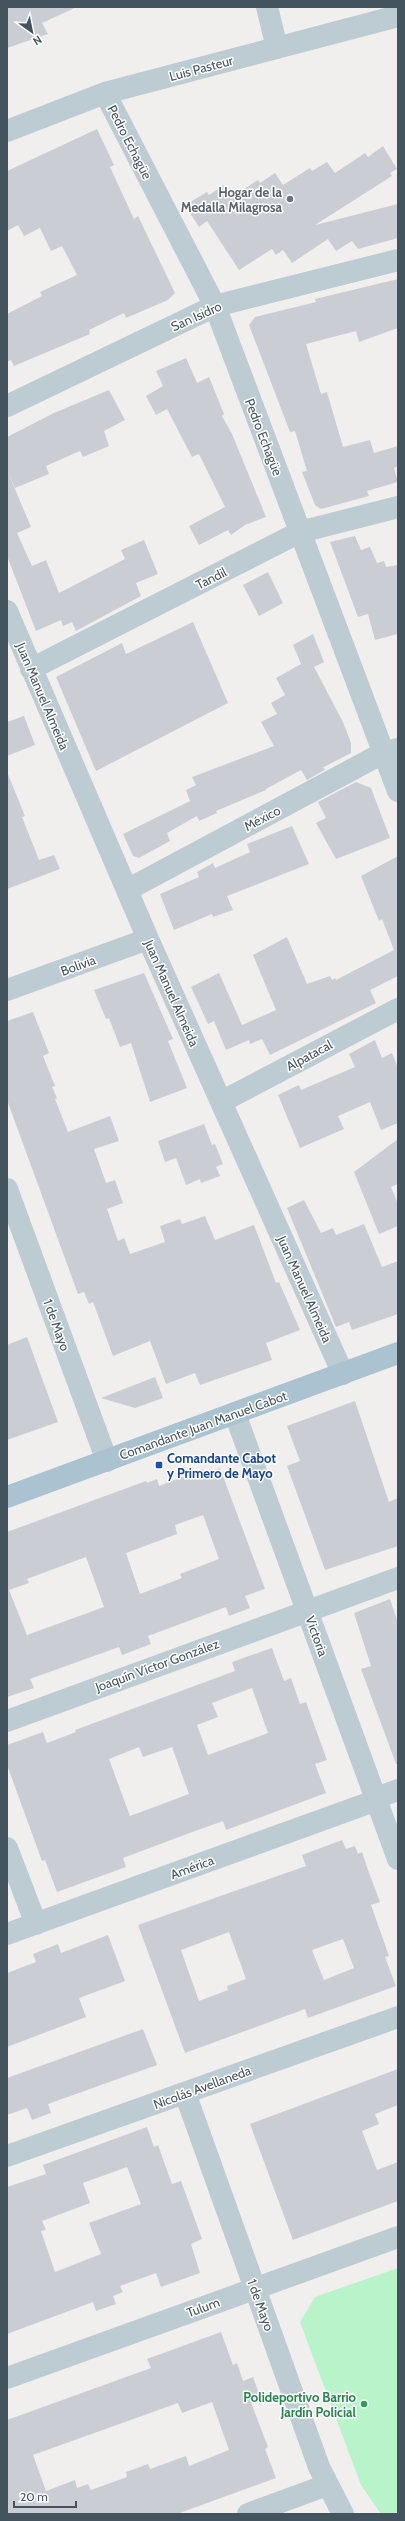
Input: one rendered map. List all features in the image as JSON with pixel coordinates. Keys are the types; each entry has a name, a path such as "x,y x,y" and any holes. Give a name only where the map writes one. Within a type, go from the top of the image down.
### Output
{"main road":[{"name":"Comandante Juan Manuel Cabot","path":"7,1497 398,1354"}],"street":[{"path":"267,7 277,48"},
{"name":"Luis Pasteur","path":"7,131 105,93 398,16"},
{"name":"Pedro Echagüe","path":"105,93 215,306 300,532 391,751 398,791"},
{"name":"San Isidro","path":"7,406 215,306 398,260"},
{"name":"Tandil","path":"32,670 300,532 398,507"},
{"name":"Juan Manuel Almeida","path":"7,611 148,939 342,1374"},
{"name":"México","path":"127,890 391,751"},
{"name":"Bolivia","path":"7,990 148,939"},
{"name":"Alpatacal","path":"221,1102 398,1009"},
{"name":"1 de Mayo","path":"7,1189 106,1461"},
{"name":"Victoria","path":"235,1414 398,1859"},
{"name":"Joaquín Víctor González","path":"7,1721 307,1610 398,1578"},
{"name":"América","path":"7,1934 398,1790"},
{"path":"7,1848 36,1924"},
{"name":"Nicolás Avellaneda","path":"7,2156 398,2017"},
{"name":"1 de Mayo","path":"184,2093 327,2485 343,2514"},
{"name":"Tulum","path":"7,2378 398,2237"},
{"path":"248,2514 327,2485"}],"green space":[{"name":"Polideportivo Barrio Jardín Policial","path":"398,2268 398,2514 381,2514 361,2485 300,2322 315,2297"}],"building":[{"path":"7,7 77,7 42,23 48,34 7,48"},
{"path":"97,129 114,165 110,167 134,219 138,216 175,293 168,300 126,318 124,313 89,330 90,334 14,366 11,360 7,362 7,314 42,296 40,292 77,275 62,246 51,251 40,228 24,236 18,225 7,231 7,171"},
{"name":"Hogar de la Medalla Milagrosa","path":"383,146 397,169 390,173 392,176 315,225 398,204 398,238 358,249 352,241 336,251 328,239 292,263 283,250 276,255 272,249 239,270 207,221 199,227 185,205 207,192 209,195 224,185 232,197 258,180 260,183 275,173 283,185 310,168 312,171 327,162 335,173 365,153 368,157"},
{"path":"398,279 398,328 359,342 356,331 306,344 321,394 327,392 343,447 370,440 374,453 398,446 398,466 394,468 398,482 367,491 369,496 321,509 315,505 302,472 307,471 295,431 290,432 249,325 255,317 316,302 315,299"},
{"path":"186,358 197,383 209,377 224,414 222,416 232,434 266,517 245,525 231,535 228,530 199,545 189,526 225,507 199,454 192,457 167,409 156,415 146,396 163,386 156,371"},
{"path":"109,390 125,420 104,431 109,446 83,457 80,451 46,466 49,474 15,488 7,470 7,437 54,413"},
{"path":"7,470 31,527 17,533 32,566 46,560 59,593 125,559 121,550 144,540 158,574 136,583 141,596 76,631 72,622 63,626 61,620 36,631 7,556"},
{"path":"355,536 361,550 370,547 377,563 384,561 386,567 398,565 398,634 375,640 368,614 358,617 330,542"},
{"path":"268,572 283,603 259,616 243,585"},
{"path":"193,622 228,703 96,771 56,677 122,643 126,654"},
{"path":"313,634 324,662 314,667 343,722 351,743 351,753 322,768 326,769 307,780 301,770 266,790 216,811 217,813 199,821 197,816 167,833 170,841 139,858 133,856 123,834 190,801 186,790 196,785 192,777 274,746 261,722 277,714 271,703 285,695 276,678 301,664 293,645"},
{"path":"24,716 35,745 7,756 7,722"},
{"path":"7,772 25,816 22,817 39,860 54,855 60,869 7,889"},
{"path":"356,782 371,788 390,838 336,859 316,823 326,818 318,802"},
{"path":"292,826 309,864 227,896 233,910 213,917 212,914 174,930 160,894 199,877 197,872 213,863 215,868 250,852 247,844"},
{"path":"398,856 398,976 370,990 376,1003 270,1055 262,1039 250,1044 249,1040 226,1050 214,1021 208,1024 191,987 219,973 242,1025 276,1010 253,955 287,937 307,984 330,976 332,980 335,978 336,980 394,950 382,919 379,921 361,876"},
{"path":"144,973 173,1039 168,1041 187,1088 150,1102 131,1043 120,1047 109,1018 106,1019 94,990"},
{"path":"33,1012 49,1053 43,1056 55,1086 52,1087 57,1098 55,1099 68,1132 110,1116 119,1141 94,1149 106,1183 115,1180 123,1203 107,1209 118,1241 124,1238 130,1254 165,1242 160,1226 180,1219 182,1224 205,1216 215,1240 254,1225 276,1283 279,1282 300,1330 266,1343 272,1360 200,1385 195,1373 166,1384 150,1341 113,1356 93,1302 89,1304 84,1292 78,1294 7,1100 7,1021"},
{"path":"375,1040 382,1058 392,1053 398,1068 398,1123 381,1130 370,1102 338,1116 344,1129 300,1148 278,1095 299,1085 301,1090 355,1067 349,1054"},
{"path":"204,1124 212,1145 215,1144 223,1164 216,1167 220,1176 201,1183 200,1179 186,1185 176,1158 165,1162 158,1141"},
{"path":"398,1139 398,1184 391,1187 398,1204 398,1226 379,1234 354,1172"},
{"path":"304,1200 321,1233 333,1228 336,1235 364,1224 382,1267 398,1261 398,1314 352,1330 349,1322 336,1327 287,1208"},
{"path":"27,1337 58,1422 7,1440 7,1345"},
{"path":"155,1377 163,1398 135,1408 101,1398"},
{"path":"355,1401 389,1502 398,1498 398,1546 325,1570 287,1466 300,1461 287,1426"},
{"path":"220,1468 265,1589 245,1596 250,1608 229,1616 226,1607 148,1636 151,1644 122,1655 119,1647 30,1679 34,1688 7,1697 7,1532 146,1481 147,1483 157,1479 159,1486 203,1469 204,1474","holes":["203,1515 219,1559 180,1574 182,1578 140,1594 126,1553 177,1534 175,1525","86,1557 104,1607 27,1635 9,1590 29,1583 27,1579"]},
{"path":"390,1599 398,1623 398,1764 396,1764 361,1669 371,1666 354,1613"},
{"path":"272,1648 284,1681 291,1678 300,1704 306,1702 327,1760 315,1764 326,1793 226,1830 223,1821 187,1834 123,1858 126,1867 57,1892 45,1860 42,1861 7,1765 7,1745 43,1732 47,1743 76,1732 75,1730 235,1671 232,1662","holes":["252,1688 268,1733 208,1755 197,1725 218,1717 212,1703","139,1747 143,1757 172,1747 189,1794 130,1816 109,1759"]},
{"path":"342,1840 346,1849 355,1846 358,1854 362,1852 380,1902 371,1905 389,1956 385,1957 396,1986 308,2018 305,2009 185,2053 138,1925 306,1866 302,1855","holes":["229,1932 246,1979 227,1986 228,1990 199,2001 181,1950","343,1939 354,1968 324,1980 312,1950"]},
{"path":"108,1935 125,1981 79,1998 86,2017 7,2047 7,1973 36,1962 33,1954 58,1944 61,1953"},
{"path":"143,2029 157,2065 48,2104 51,2113 32,2120 27,2108 7,2115 7,2078"},
{"path":"398,2069 398,2105 375,2114 379,2124 362,2131 377,2170 398,2162 398,2201 293,2240 250,2124"},
{"path":"147,2127 154,2147 158,2145 172,2184 181,2181 193,2214 202,2239 191,2244 200,2273 161,2287 156,2273 120,2286 123,2292 113,2296 116,2304 96,2311 93,2302 7,2334 7,2187 46,2174 43,2165","holes":["127,2167 141,2204 89,2223 101,2254 55,2272 41,2231 46,2230 42,2221 90,2203 83,2183"]},
{"path":"221,2332 233,2365 237,2363 243,2381 253,2377 259,2394 249,2397 268,2447 265,2449 276,2478 177,2514 7,2514 7,2420 151,2368 147,2359","holes":["212,2402 229,2450 189,2466 186,2456 150,2469 148,2464 126,2472 127,2477 91,2490 88,2484 77,2488 75,2480 46,2491 33,2455 178,2403 182,2413"]}],"place":[{"name":"Hogar de la Medalla Milagrosa","path":"290,199"},
{"name":"Comandante Cabot y Primero de Mayo","path":"159,1465"},
{"name":"Polideportivo Barrio Jardín Policial","path":"364,2404"}]}
